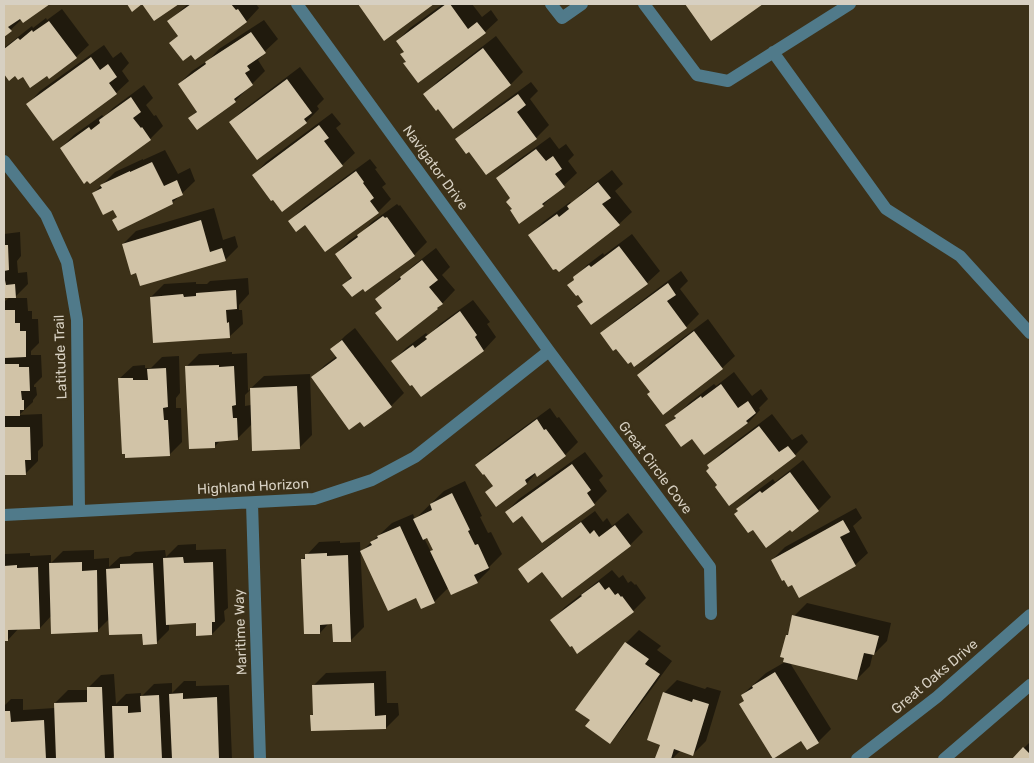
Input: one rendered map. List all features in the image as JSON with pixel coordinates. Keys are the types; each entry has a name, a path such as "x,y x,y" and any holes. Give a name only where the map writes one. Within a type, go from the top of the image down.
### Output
{"street":[{"name":"Navigator Drive","path":"297,4 549,350"},
{"path":"551,4 562,18 582,4"},
{"path":"644,4 696,75 728,81 850,4"},
{"path":"773,52 886,209 960,256 1029,330"},
{"name":"Latitude Trail","path":"4,161 46,215 66,262 77,320 79,511"},
{"name":"Highland Horizon","path":"4,515 314,499 372,480 415,457 549,350"},
{"name":"Great Circle Cove","path":"549,350 710,567 711,614"},
{"name":"Maritime Way","path":"252,503 260,759"},
{"name":"Great Oaks Drive","path":"857,759 937,697 1030,615"},
{"path":"944,759 1030,685"}],"building":[{"path":"4,4 50,4 23,23 20,19 8,27 12,31 4,37"},
{"path":"127,4 142,4 132,12"},
{"path":"142,4 179,4 154,21"},
{"path":"191,4 231,4 236,10 238,9 247,22 195,60 191,55 183,61 169,43 178,36 167,21"},
{"path":"358,4 434,4 384,41"},
{"path":"446,4 450,4 468,29 477,22 486,33 418,83 403,63 406,62 400,54 404,52 396,41"},
{"path":"685,4 763,4 711,41"},
{"path":"49,21 77,58 49,79 47,76 30,88 23,77 18,80 15,76 9,81 4,74 4,49 18,38 20,40 32,30 33,32"},
{"path":"251,32 266,53 247,66 250,70 245,73 253,85 234,99 236,102 197,130 188,118 197,112 178,84 206,64 205,62"},
{"path":"483,48 511,85 453,129 438,109 436,111 423,94"},
{"path":"91,57 100,70 108,64 117,77 109,83 117,94 53,141 26,104"},
{"path":"287,79 312,113 304,119 307,123 257,160 229,122"},
{"path":"518,94 526,105 517,112 537,139 486,175 469,152 466,154 455,139"},
{"path":"131,97 141,112 133,118 151,140 90,184 87,181 84,184 60,148 89,127 91,130 100,123 99,120"},
{"path":"319,125 329,138 324,141 343,166 282,212 273,200 271,201 252,175"},
{"path":"536,149 546,161 553,156 562,169 555,174 565,187 542,204 544,206 519,224 510,210 512,209 506,202 510,198 496,178"},
{"path":"152,162 164,186 177,180 183,195 172,200 173,204 118,231 112,220 117,217 113,210 103,215 92,193 102,188 100,185"},
{"path":"356,171 374,198 370,201 379,213 325,252 305,225 296,232 288,221"},
{"path":"598,182 611,198 602,204 620,225 559,272 556,269 553,270 528,235 557,214 559,217 569,209 567,206"},
{"path":"383,216 387,217 415,256 365,292 363,289 352,297 342,285 352,278 335,254"},
{"path":"201,220 210,252 222,248 226,261 140,286 136,273 131,275 122,244"},
{"path":"4,245 8,245 9,270 4,271"},
{"path":"619,246 648,284 591,325 577,306 583,302 567,285 574,280 573,277 589,265 591,267"},
{"path":"422,260 438,280 429,287 443,304 397,341 375,313 382,308 375,299"},
{"path":"4,280 6,285 15,284 16,298 4,298"},
{"path":"668,283 676,295 667,301 687,328 634,367 631,362 628,364 616,349 613,351 600,333"},
{"path":"236,290 237,309 226,310 230,338 153,343 150,297 183,294 184,297 196,296 196,293"},
{"path":"4,310 15,310 15,323 20,323 20,331 26,331 26,357 4,358"},
{"path":"460,311 477,335 475,337 484,351 421,397 391,361 413,345 415,348 427,339 425,337"},
{"path":"694,331 723,369 663,415 647,394 650,392 637,375"},
{"path":"342,340 392,407 364,427 360,422 349,430 311,377 337,358 330,349"},
{"path":"4,364 19,364 19,367 29,367 30,391 21,391 22,400 24,400 24,410 20,410 20,416 4,416"},
{"path":"219,365 219,367 234,366 236,405 232,406 233,418 237,418 238,440 215,442 215,448 189,449 185,366"},
{"path":"166,368 168,407 163,408 164,420 168,420 170,456 125,458 125,454 122,454 118,378 148,380 147,369"},
{"path":"721,384 738,408 748,401 756,413 746,421 748,423 704,455 692,439 681,447 665,425 701,396 702,398"},
{"path":"297,386 300,449 252,451 250,388"},
{"path":"537,419 566,456 537,477 535,473 525,480 527,484 496,507 485,492 493,486 475,465"},
{"path":"759,426 779,452 788,446 796,456 729,506 715,487 717,485 706,471 709,468 707,465"},
{"path":"4,427 30,427 31,460 25,460 26,475 4,475"},
{"path":"572,464 591,490 587,493 595,505 542,543 522,516 513,523 505,512"},
{"path":"790,472 819,511 792,532 790,530 766,548 753,530 748,533 734,514 738,511 736,509 760,491 762,493"},
{"path":"452,493 470,530 468,531 475,545 478,544 489,568 474,575 478,583 451,595 430,551 433,550 427,538 423,540 413,519 432,510 430,504"},
{"path":"843,520 850,532 840,537 856,566 799,598 792,585 788,587 784,580 782,581 771,560"},
{"path":"581,522 590,534 594,530 599,537 615,525 631,546 562,598 542,572 528,583 518,569"},
{"path":"400,526 435,603 421,609 416,598 388,611 360,551 372,545 370,542 378,538 377,536"},
{"path":"327,553 327,556 348,555 351,642 333,642 332,624 320,625 320,634 304,634 301,559 305,559 305,554"},
{"path":"183,557 184,563 213,562 215,622 212,622 212,635 196,636 196,623 166,625 163,558"},
{"path":"82,562 82,571 97,570 98,632 51,634 49,563"},
{"path":"153,563 157,644 143,645 142,634 109,635 106,569 120,568 120,564"},
{"path":"17,565 17,568 38,567 40,629 8,630 8,641 4,641 4,566"},
{"path":"599,582 605,590 609,587 615,595 618,593 622,596 634,612 577,654 550,620"},
{"path":"792,615 879,636 874,655 864,653 857,680 783,662 784,658 780,657 786,635 788,635"},
{"path":"625,642 649,659 645,664 660,674 610,744 585,726 590,720 575,710"},
{"path":"775,672 819,743 807,750 801,741 773,759 739,704 744,701 741,695"},
{"path":"374,683 375,716 386,715 386,729 311,731 310,715 313,715 312,685"},
{"path":"87,687 102,687 105,759 56,759 54,703 87,702"},
{"path":"663,692 692,702 693,699 709,704 693,756 674,749 671,759 655,758 660,745 647,740"},
{"path":"183,693 183,699 217,697 219,759 172,759 169,694"},
{"path":"159,695 162,759 114,759 112,706 128,706 128,713 141,712 140,696"},
{"path":"4,711 10,711 11,722 44,720 46,759 4,759"},
{"path":"1023,747 1030,754 1030,759 1012,759"}]}
